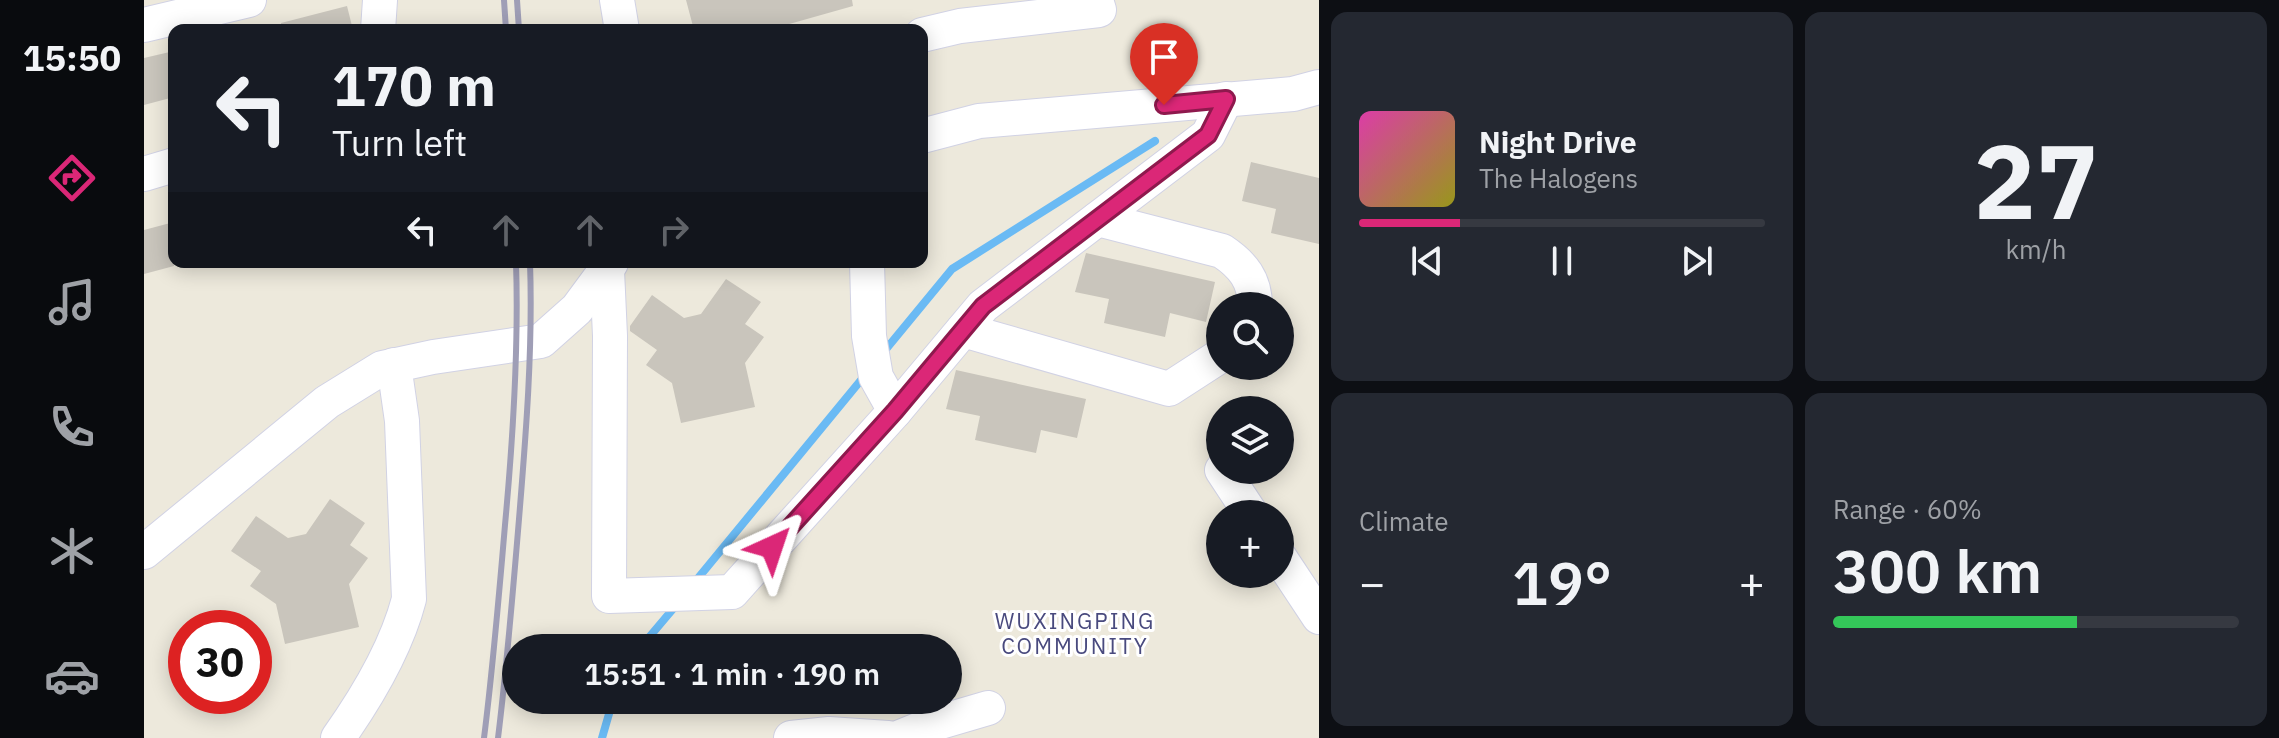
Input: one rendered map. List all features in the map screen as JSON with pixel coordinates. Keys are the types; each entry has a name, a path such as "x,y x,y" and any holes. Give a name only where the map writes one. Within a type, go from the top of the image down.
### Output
{"street":[{"path":"144,25 249,0"},
{"path":"378,24 380,0"},
{"path":"617,0 621,24"},
{"path":"928,34 960,26 1099,10 1096,0"},
{"path":"928,134 979,121 1293,94 1319,87"},
{"path":"610,268 609,596 732,592 895,411 983,306 1208,135 1226,99"},
{"path":"144,174 168,167"},
{"path":"1098,219 1222,251 1238,261 1249,276 1254,292"},
{"path":"144,552 327,402 382,368 541,341 577,309 608,268"},
{"path":"867,268 869,336 876,377 895,411"},
{"path":"963,330 1169,389 1206,365"},
{"path":"338,738 355,714 401,628 409,599 402,421 394,365"},
{"path":"1294,579 1319,617"},
{"path":"898,738 988,708"},
{"path":"791,738 829,734 888,738"}],"building":[{"path":"686,0 852,0 853,6 789,24 692,24"},
{"path":"347,6 352,24 281,24"},
{"path":"168,52 168,99 144,105 144,58"},
{"path":"1251,162 1319,178 1319,244 1271,233 1276,209 1242,201"},
{"path":"168,224 168,268 144,274 144,230"},
{"path":"1086,253 1215,282 1213,292 1206,292 1206,322 1170,313 1165,337 1104,323 1109,299 1075,292"},
{"path":"726,279 761,302 745,324 764,337 745,363 755,407 681,423 672,383 646,365 657,350 630,331 630,326 652,295 684,318 701,314"},
{"path":"956,370 1086,399 1077,438 1041,430 1036,453 975,440 980,416 946,409"},
{"path":"330,499 365,523 350,545 368,558 349,584 359,627 285,644 276,604 250,586 261,571 231,551 256,516 288,538 306,534"}],"waterway":[{"path":"882,354 952,269 1155,141"},
{"path":"694,583 866,374"},
{"path":"652,634 678,603"},
{"path":"602,738 609,714"}],"railway":[{"path":"504,0 506,24"},
{"path":"517,0 519,24"},
{"path":"484,738 513,427 516,268"},
{"path":"498,738 526,423 531,326 530,268"}],"district":[{"name":"WUXINGPING COMMUNITY","path":"1075,632"}],"route":[{"path":"772,547 895,411 983,306 1208,135 1226,99 1164,105"}]}
